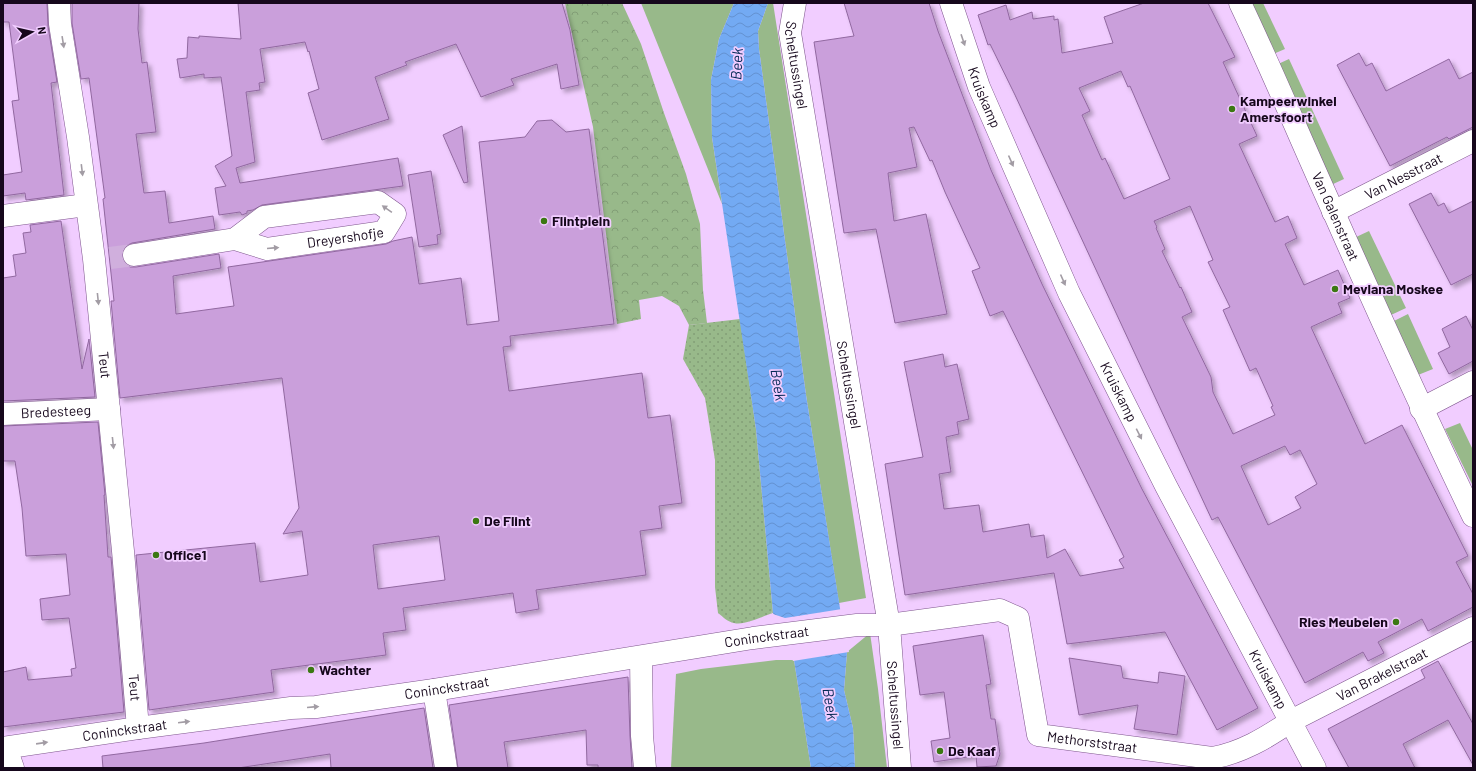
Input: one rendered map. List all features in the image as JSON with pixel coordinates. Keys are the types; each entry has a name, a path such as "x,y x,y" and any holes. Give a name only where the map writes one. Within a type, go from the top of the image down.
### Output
{"street":[{"name":"Teut","path":"59,3 60,24 78,137 86,205 102,258 109,409 138,728"},
{"name":"Scheltussingel","path":"795,3 790,33 889,625 900,768"},
{"name":"Kruiskamp","path":"951,3 979,87 1069,293 1166,486 1315,768"},
{"name":"Van Galenstraat","path":"1240,3 1269,64 1421,409 1473,516"},
{"name":"Van Nesstraat","path":"1333,212 1473,140"},
{"name":"Dreyershofje","path":"134,255 235,240 267,250 384,232 395,214 378,202 264,217 235,240"},
{"path":"3,216 86,205"},
{"path":"1421,409 1473,382"},
{"name":"Bredesteeg","path":"3,414 109,409"},
{"name":"Methorststraat","path":"889,625 1000,610 1018,618 1038,735 1212,758 1228,755 1265,739 1291,721"},
{"name":"Coninckstraat","path":"4,748 138,728 291,708 316,707 434,690 773,636 857,625 889,625"},
{"name":"Van Brakelstraat","path":"1291,721 1473,628"},
{"path":"641,657 642,736 645,768"},
{"path":"434,690 446,768"},
{"path":"4,748 13,768"}],"green space":[{"path":"565,3 622,3 641,44 686,174 700,224 703,290 707,323 689,325 679,306 662,296 639,300 641,319 617,324 593,127"},
{"path":"641,3 734,3 719,39 711,80 712,137 722,204"},
{"path":"768,3 773,3 866,598 839,603 806,395 759,49 758,31"},
{"path":"1246,3 1263,3 1285,49 1271,55"},
{"path":"1289,59 1344,179 1331,185 1276,65"},
{"path":"1369,231 1406,308 1391,315 1354,238"},
{"path":"1408,314 1433,369 1418,375 1394,321"},
{"path":"740,319 756,429 773,613 738,624 730,622 718,613 715,587 715,460 705,398 683,359 689,325"},
{"path":"1460,423 1473,450 1473,486 1445,429"},
{"path":"870,633 887,768 855,768 853,728 844,690 847,652"},
{"path":"776,660 794,660 811,768 671,768 676,674 701,669"}],"water":[{"name":"Beek","path":"734,3 768,3 758,31 759,49 806,395 847,652 844,690 853,728 855,768 811,768 794,660 773,613 756,429 712,137 711,80 719,39"}],"pier":[{"path":"842,609 849,652 793,661 771,611 773,614 785,618"}],"building":[{"path":"3,3 47,3 48,26 57,82 51,83 64,195 26,200 25,193 3,196 3,175 22,172 12,101 19,100 9,22 3,22"},
{"path":"72,3 139,3 138,29 142,63 147,62 156,132 136,134 144,193 165,191 169,223 213,216 215,229 132,243 126,246 122,251 122,257 125,263 130,267 136,267 219,254 221,268 173,276 176,314 234,306 228,267 386,244 412,237 419,284 461,278 467,325 499,321 479,142 525,137 537,121 552,120 566,132 589,129 614,324 510,336 511,346 503,347 509,391 642,373 648,418 670,415 682,503 659,506 662,528 640,531 646,575 536,590 539,609 516,613 513,593 403,608 406,630 383,633 386,655 271,670 274,692 149,710 136,555 255,543 260,582 308,575 302,531 283,534 299,508 282,378 120,398 111,301 114,301 103,199 105,198 89,78 81,79 72,23","holes":["439,536 445,580 378,589 373,545"]},
{"path":"238,3 562,3 570,30 579,85 561,89 557,64 511,79 514,85 481,97 456,44 405,62 407,65 375,77 389,119 322,140 308,93 319,89 309,51 308,52 305,42 260,49 265,82 259,83 260,90 246,92 255,162 236,168 240,183 398,158 403,186 262,205 253,210 247,211 247,213 242,215 240,212 219,215 215,188 226,186 215,166 232,156 221,77 204,78 204,74 180,78 177,59 187,58 188,37 199,38 199,36 241,39"},
{"path":"844,3 929,3 938,31 991,170 1042,284 1142,489 1258,708 1217,730 1165,632 1067,644 1054,573 905,595 885,464 923,457 904,362 943,354 945,367 957,364 969,419 957,422 959,434 946,437 951,472 939,474 944,509 979,505 983,532 1029,524 1031,537 1044,535 1047,558 1065,549 1080,576 1124,568 1119,560 1124,557 1003,311 990,316 972,271 980,268 932,160 930,161 914,127 909,128 917,167 888,173 894,221 926,214 947,314 895,323 876,229 844,233 814,42 854,36"},
{"path":"1144,3 1208,3 1235,57 1223,62 1257,136 1239,144 1275,222 1288,216 1297,238 1285,244 1304,285 1338,270 1350,298 1338,303 1342,313 1311,327 1365,444 1402,425 1468,556 1456,562 1473,594 1473,607 1428,631 1422,619 1378,642 1384,653 1368,661 1363,652 1305,683 1218,517 1212,520 1015,95 990,44 988,45 978,15 1006,5 1010,20 1032,12 1033,19 1054,16 1054,20 1058,19 1062,53 1113,43 1104,17","holes":["1121,71 1128,87 1130,86 1170,179 1124,199 1105,158 1102,160 1082,115 1090,111 1079,88","1190,206 1213,260 1208,262 1230,307 1223,310 1250,371 1256,368 1273,406 1271,407 1275,415 1233,434 1213,392 1211,377 1182,317 1192,312 1162,251 1165,249 1154,221","1285,446 1290,455 1300,450 1317,484 1295,497 1301,508 1268,525 1241,466"]},
{"path":"1359,53 1366,66 1372,63 1386,91 1449,59 1459,79 1473,72 1473,127 1449,139 1447,137 1390,166 1337,65"},
{"path":"462,126 468,182 464,183 443,135"},
{"path":"431,171 441,234 437,235 438,244 419,247 408,175"},
{"path":"1431,193 1438,206 1444,203 1449,213 1473,201 1473,274 1451,285 1409,204"},
{"path":"61,221 82,369 89,339 95,397 3,401 3,278 16,276 13,255 26,253 23,233 31,232 30,225"},
{"path":"1466,316 1473,330 1473,361 1449,374 1438,353 1450,347 1442,329"},
{"path":"98,422 105,495 108,557 111,557 124,712 3,727 3,672 26,667 28,680 72,676 71,669 76,668 69,618 42,620 40,599 70,595 66,554 26,556 22,508 15,461 3,461 3,426"},
{"path":"983,635 991,684 986,685 991,719 995,719 1000,754 996,766 977,767 976,756 934,762 931,741 950,738 944,692 920,695 913,646"},
{"path":"1069,658 1121,666 1123,678 1158,683 1159,672 1185,676 1177,735 1134,729 1138,705 1079,715"},
{"path":"1438,661 1473,724 1473,765 1448,720 1403,744 1415,768 1349,768 1328,729 1425,678 1421,670"},
{"path":"628,677 632,768 598,768 598,765 587,765 586,730 504,742 508,768 458,768 449,705"},
{"path":"424,708 433,768 331,768 330,754 238,768 103,768 102,756 204,743"}],"tunnel":[{"path":"110,258 134,255"}],"place":[{"name":"Kampeerwinkel Amersfoort","path":"1232,109"},
{"name":"Flintplein","path":"544,221"},
{"name":"Mevlana Moskee","path":"1335,289"},
{"name":"De Flint","path":"476,521"},
{"name":"Office1","path":"156,555"},
{"name":"Ries Meubelen","path":"1396,622"},
{"name":"Wachter","path":"311,670"},
{"name":"De Kaaf","path":"940,751"}]}
